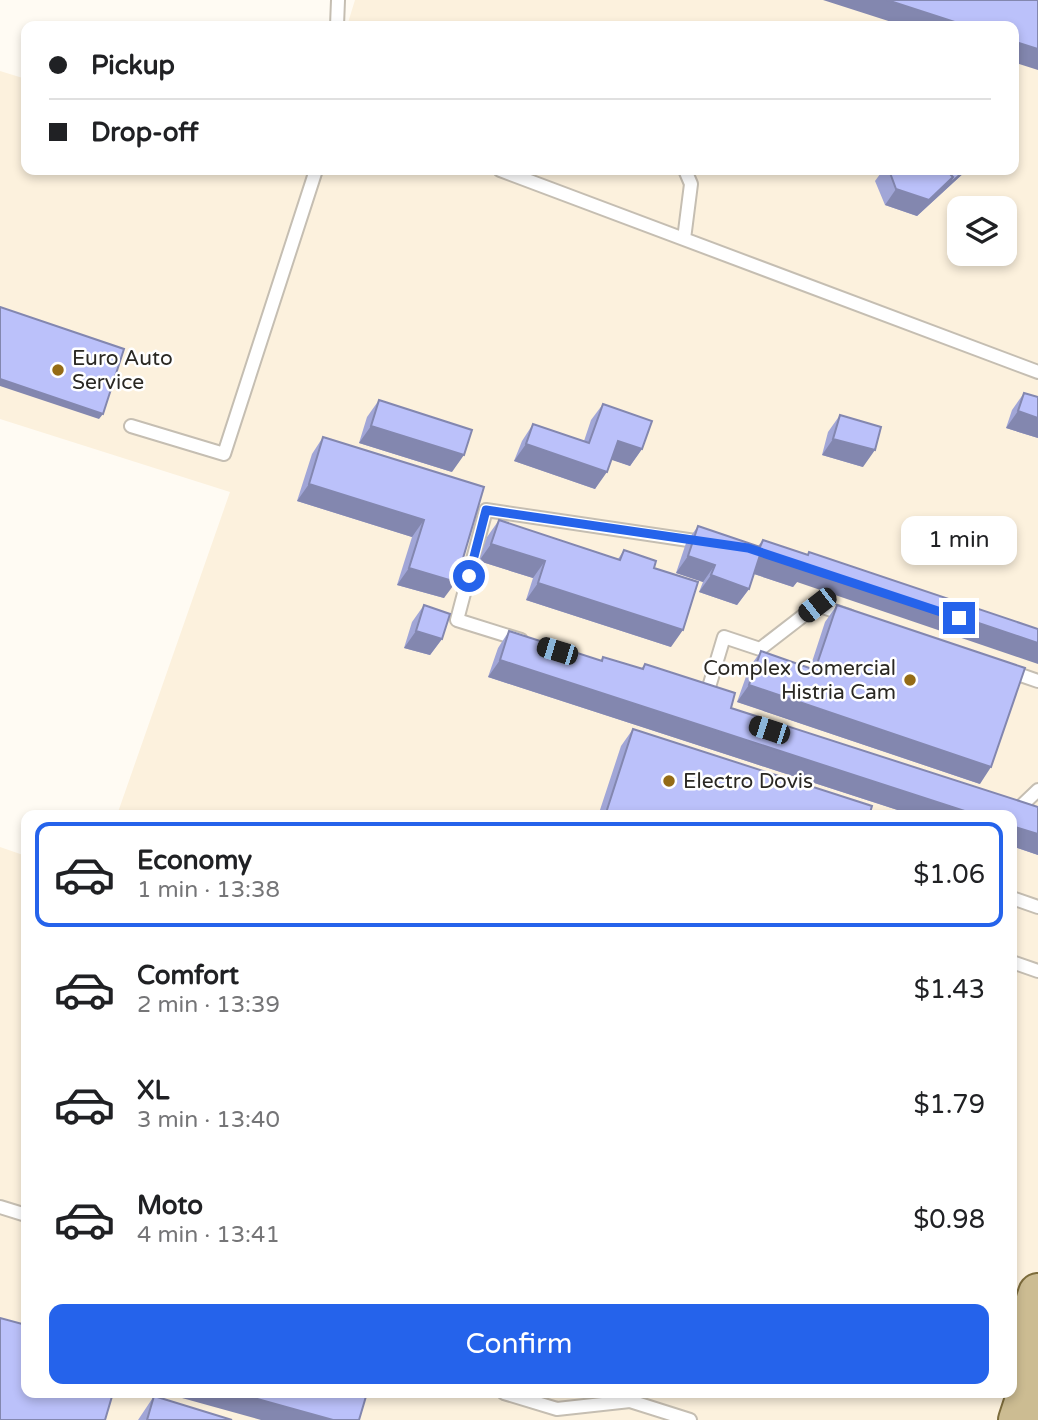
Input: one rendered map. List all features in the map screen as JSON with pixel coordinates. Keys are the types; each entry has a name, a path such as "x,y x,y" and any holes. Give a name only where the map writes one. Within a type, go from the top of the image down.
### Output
{"main road":[{"path":"1017,1358 1038,1293"},
{"path":"1018,1420 1038,1359"},
{"path":"997,1420 1004,1398"}],"lane":[{"path":"337,21 338,0"},
{"path":"131,426 223,454 314,175"},
{"path":"513,175 1038,372"},
{"path":"684,239 691,184 687,175"},
{"path":"536,644 457,620 486,510 720,544"},
{"path":"693,693 712,699 724,638 760,649 817,605 856,618"},
{"path":"999,668 1038,681"},
{"path":"1016,810 1038,790"},
{"path":"1017,900 1038,907"},
{"path":"1017,964 1038,971"},
{"path":"0,1207 21,1213"},
{"path":"520,1398 556,1409 630,1401 690,1420"}],"shaded area":[{"path":"355,0 1038,0 1038,1420 0,1420 0,847 21,854 21,1398 1017,1398 1017,810 119,810 230,492 0,419 0,71 21,77 21,175 1019,175 1019,21 349,21"}],"building":[{"path":"887,0 1038,0 1038,49 1019,43 1019,21 952,21"},
{"path":"891,175 953,177 929,200 896,189"},
{"path":"951,175 959,175 945,188 953,177"},
{"name":"Euro Auto Service","path":"0,307 124,349 103,414 0,379"},
{"path":"1024,393 1038,397 1038,418 1018,411"},
{"path":"379,400 472,430 464,455 371,426"},
{"path":"603,404 652,421 642,449 618,441 607,472 526,444 533,424 589,443"},
{"path":"840,415 881,427 875,450 833,439"},
{"path":"323,437 484,487 456,582 409,568 424,520 309,484"},
{"path":"499,520 620,560 624,550 656,561 654,568 698,582 683,630 538,583 545,561 491,544"},
{"path":"698,526 760,547 763,540 808,555 809,552 1038,629 1038,643 807,565 805,571 760,555 749,589 711,575 715,565 688,556"},
{"path":"424,605 450,614 442,639 416,631"},
{"path":"837,605 1025,668 991,767 749,685 761,651 815,670"},
{"path":"509,631 602,661 603,657 643,669 645,664 735,693 731,708 1038,807 1038,834 1017,828 1017,810 962,810 500,660"},
{"path":"633,729 872,806 871,810 607,810"},
{"path":"0,1318 21,1324 21,1398 112,1398 105,1420 0,1420"},
{"path":"153,1398 160,1398 232,1420 147,1420"},
{"path":"254,1398 366,1398 359,1420 333,1420"}],"place":[{"name":"Euro Auto Service","path":"58,370"},
{"name":"Complex Comercial Histria Cam","path":"910,680"},
{"name":"Electro Dovis","path":"669,781"}],"route":[{"path":"469,576 486,510 748,548 959,618"}]}
